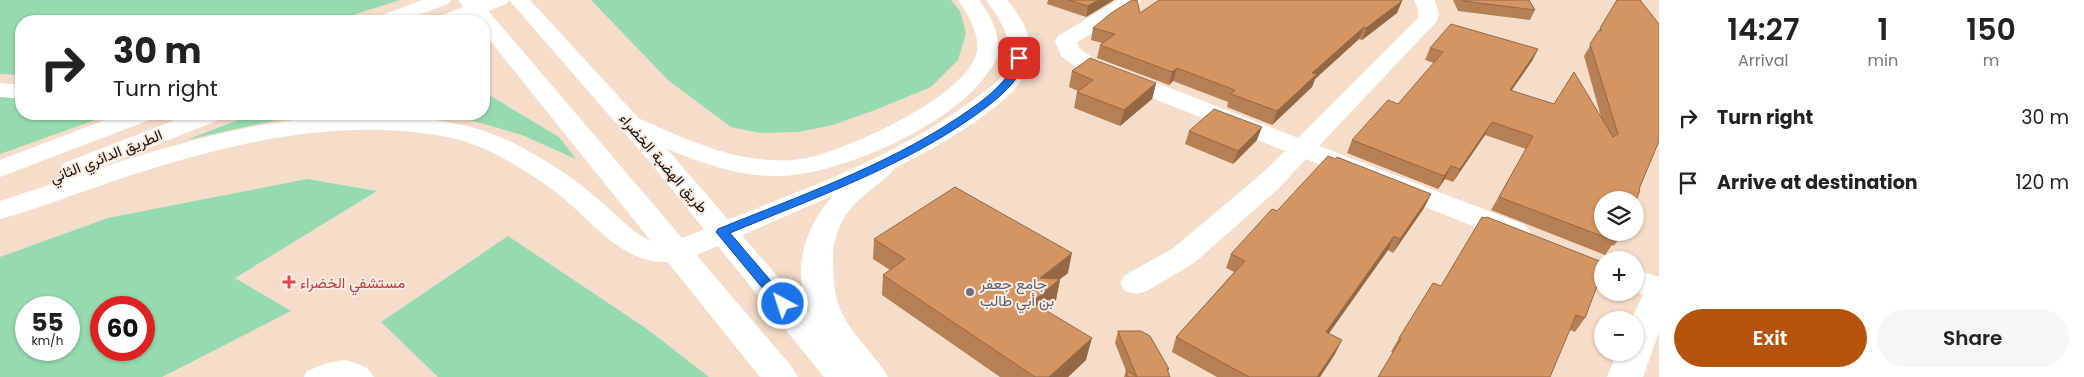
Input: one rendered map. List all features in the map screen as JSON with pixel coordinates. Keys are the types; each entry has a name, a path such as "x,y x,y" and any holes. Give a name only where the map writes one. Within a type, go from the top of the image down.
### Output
{"main road":[{"path":"400,15 441,0"},
{"path":"468,0 481,15"},
{"path":"460,15 499,0"},
{"name":"طريق الهضبة الخضراء","path":"519,0 631,124 844,377"},
{"path":"631,124 710,156 749,167 795,168 829,162 878,140 928,113 972,79 983,64 987,49 978,14 968,0"},
{"path":"0,210 199,146 270,130 338,122 400,122 454,130 501,146 560,182 638,246 656,253 677,252 885,164 935,138 975,111 1010,80 1018,65 1020,44 1009,17 996,0"},
{"path":"1132,0 1073,34 1066,41 1069,52 1085,63 1303,147 1539,242"},
{"path":"1136,283 1183,256 1255,194 1303,147 1428,19 1428,9 1424,0"},
{"path":"396,15 410,11"},
{"path":"490,25 780,377"},
{"path":"0,90 15,91"},
{"name":"الطريق الدائري الثاني","path":"0,169 127,120"},
{"name":"الطريق الدائري الثاني","path":"0,198 197,120"},
{"path":"870,377 828,316 822,303 817,253 827,223 843,198 885,164"},
{"path":"1644,289 1657,301 1644,331"},
{"path":"1625,377 1631,361"}],"lane":[{"path":"314,377 340,366 358,371 364,377"}],"green space":[{"path":"0,0 400,0 353,15 15,15 15,75 0,74"},
{"path":"591,0 951,0 960,11 966,33 958,60 931,87 833,125 798,132 760,133 731,127 669,81"},
{"path":"0,96 15,97 15,120 95,120 0,154"},
{"path":"490,96 559,137 576,159 522,135 470,120 490,120"},
{"path":"238,120 276,120 186,140"},
{"path":"307,179 377,191 235,278 291,311 162,377 0,377 0,257 108,218"},
{"path":"508,236 647,329 709,377 438,377 381,322"}],"building":[{"path":"1069,0 1098,0 1088,6"},
{"path":"1132,0 1137,0 1140,13 1159,0 1402,1 1366,28 1364,27 1312,73 1317,74 1277,111 1231,94 1235,90 1177,68 1172,72 1100,45 1115,34 1093,28 1111,13"},
{"path":"1529,0 1535,10 1463,1"},
{"path":"1617,0 1640,0 1659,24 1659,141 1640,191 1594,191 1594,233 1499,197 1533,136 1492,122 1460,169 1451,166 1444,176 1352,140 1388,100 1398,104 1443,52 1430,48 1451,24 1538,49 1510,90 1554,104 1574,72 1613,137 1618,134 1590,44 1599,30 1602,31 1600,28"},
{"path":"1090,58 1156,83 1124,110 1077,92 1093,80 1072,71"},
{"path":"1214,109 1262,127 1238,151 1189,131"},
{"path":"1328,156 1336,159 1337,157 1431,194 1400,239 1394,236 1326,332 1342,340 1317,377 1249,377 1176,337 1245,261 1231,254 1272,209 1277,211"},
{"name":"جامع جعفر بن أبي طالب","path":"955,187 1072,253 1040,278 1060,279 1032,302 1092,338 1049,377 1035,377 883,275 905,259 874,239"},
{"path":"1482,217 1487,217 1594,259 1594,294 1585,318 1576,315 1550,377 1378,377 1401,339 1399,338 1433,283 1441,286"},
{"path":"1118,331 1141,331 1150,336 1169,369 1167,369 1170,377 1137,377"},
{"path":"1126,370 1137,377 1128,377"}],"place":[{"name":"مستشفي الخضراء","path":"289,282"},
{"name":"جامع جعفر بن أبي طالب","path":"970,292"}],"route":[{"path":"783,304 722,232 885,164 935,138 975,111 1004,87 1014,74 1019,58"}]}
